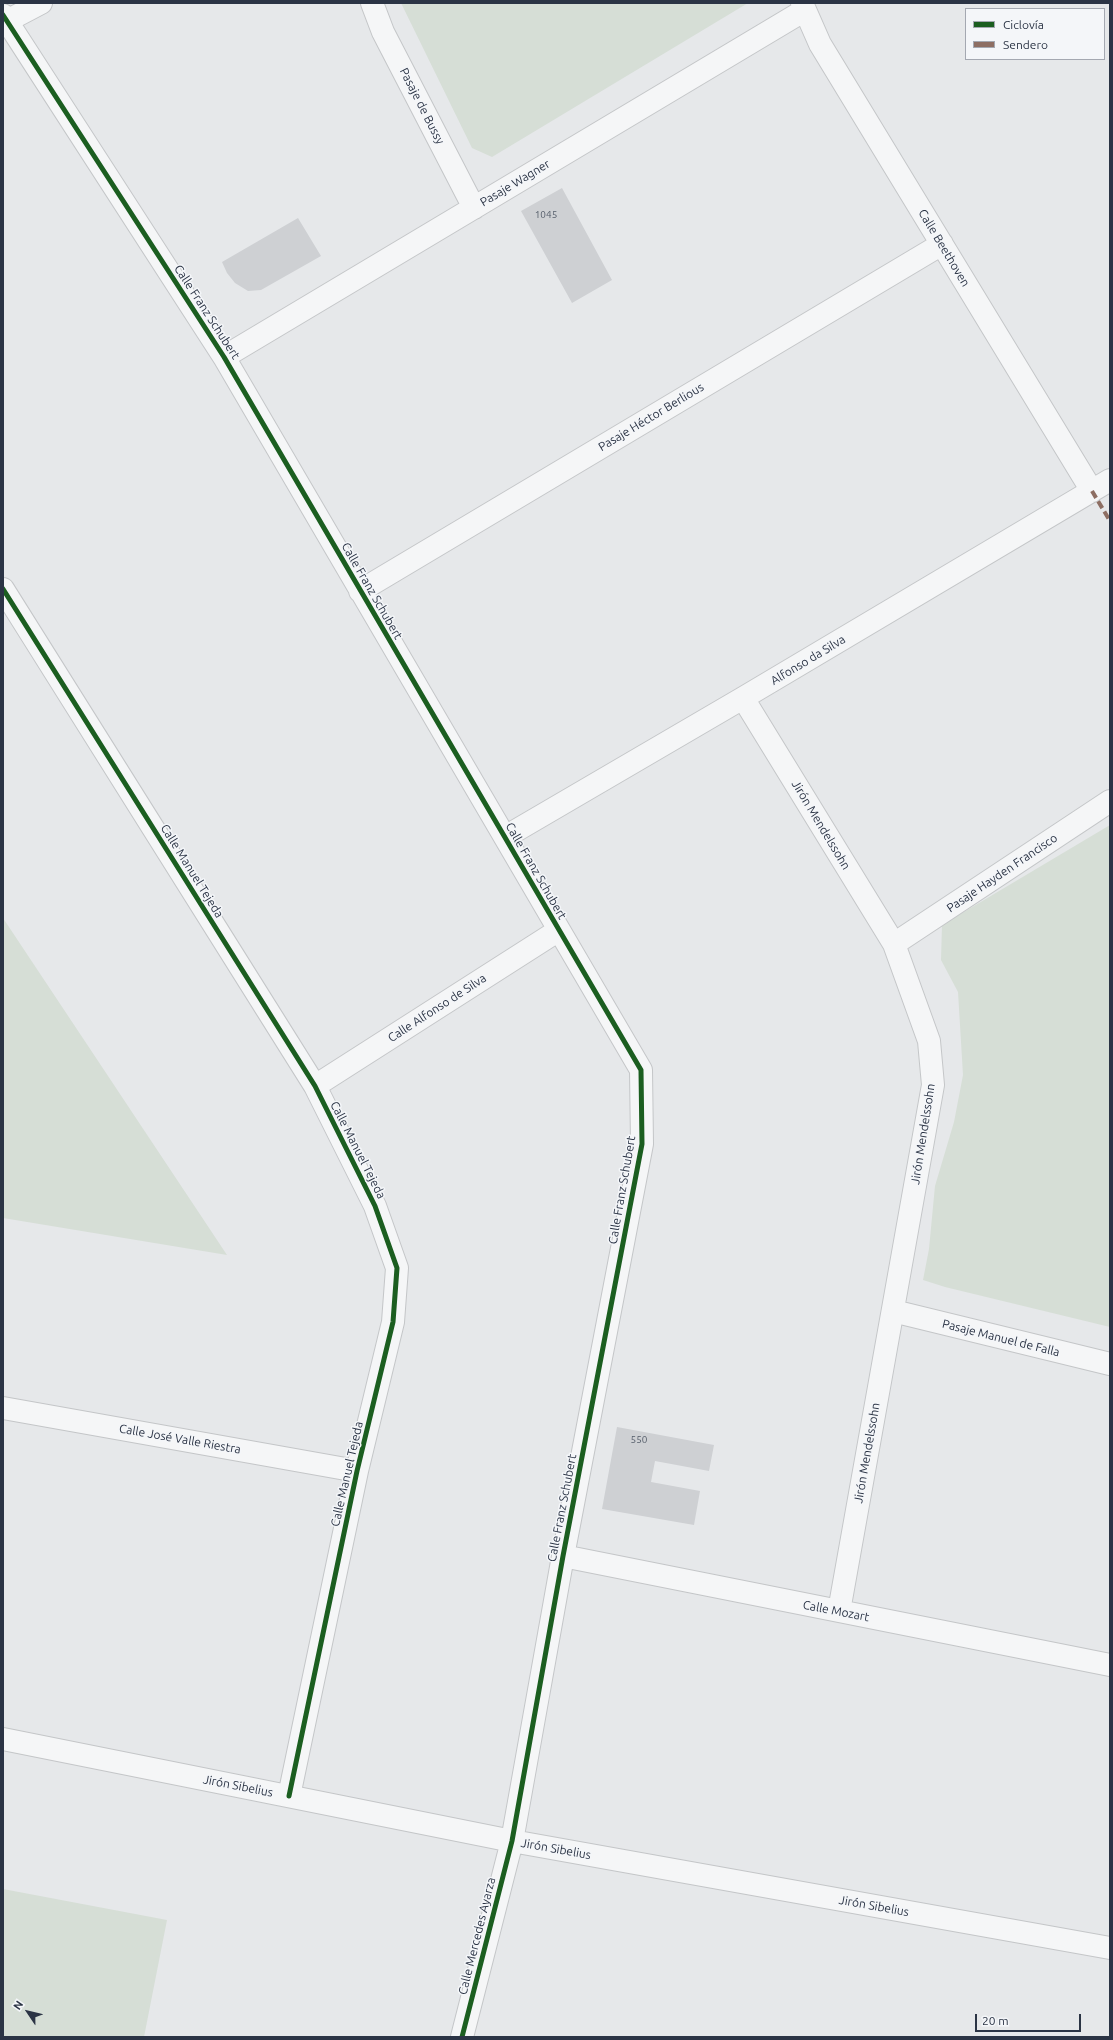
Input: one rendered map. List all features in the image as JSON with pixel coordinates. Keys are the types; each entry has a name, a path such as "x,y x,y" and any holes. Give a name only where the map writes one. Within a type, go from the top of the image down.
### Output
{"street":[{"path":"4,20 41,3"},
{"name":"Pasaje de Bussy","path":"372,3 383,32 474,208"},
{"name":"Pasaje Wagner","path":"224,357 474,208 804,7"},
{"name":"Calle Beethoven","path":"804,7 820,44 942,244 1101,485"},
{"name":"Calle Franz Schubert","path":"4,20 224,357 642,1070 642,1144 563,1556 512,1841"},
{"name":"Pasaje Héctor Berlious","path":"360,591 942,244"},
{"name":"Alfonso da Silva","path":"505,837 743,698 1101,485"},
{"name":"Calle Manuel Tejeda","path":"3,589 315,1086 375,1206 397,1268 393,1322 358,1470 289,1796"},
{"name":"Jirón Mendelssohn","path":"743,698 894,944 929,1041 933,1085 839,1611"},
{"name":"Pasaje Hayden Francisco","path":"894,944 1110,801"},
{"name":"Calle Alfonso de Silva","path":"315,1086 559,930"},
{"name":"Pasaje Manuel de Falla","path":"893,1311 1110,1364"},
{"name":"Calle José Valle Riestra","path":"3,1408 358,1470"},
{"name":"Calle Mozart","path":"563,1556 1110,1665"},
{"name":"Jirón Sibelius","path":"3,1739 512,1841 1110,1948"},
{"name":"Calle Mercedes Ayarza","path":"462,2037 512,1841"}],"shaded area":[{"path":"401,3 748,3 492,157 472,148"},
{"path":"1110,825 1110,1327 945,1287 923,1280 929,1249 935,1186 954,1122 963,1075 958,992 941,960 942,925"},
{"path":"3,918 227,1255 3,1218"},
{"path":"3,1889 167,1920 144,2037 3,2037"}],"building":[{"path":"562,188 612,280 572,303 521,211"},
{"path":"298,218 321,256 261,290 248,291 235,283 227,273 222,262"},
{"path":"617,1427 714,1445 709,1471 655,1461 651,1482 700,1491 694,1525 602,1509"}],"marked path":[{"path":"1092,491 1110,521"}],"cycle path":[{"path":"3,15 224,357 641,1070 642,1144 563,1556 512,1841 462,2037"},
{"path":"3,589 315,1086 375,1206 397,1268 393,1322 357,1471 289,1796"}]}
